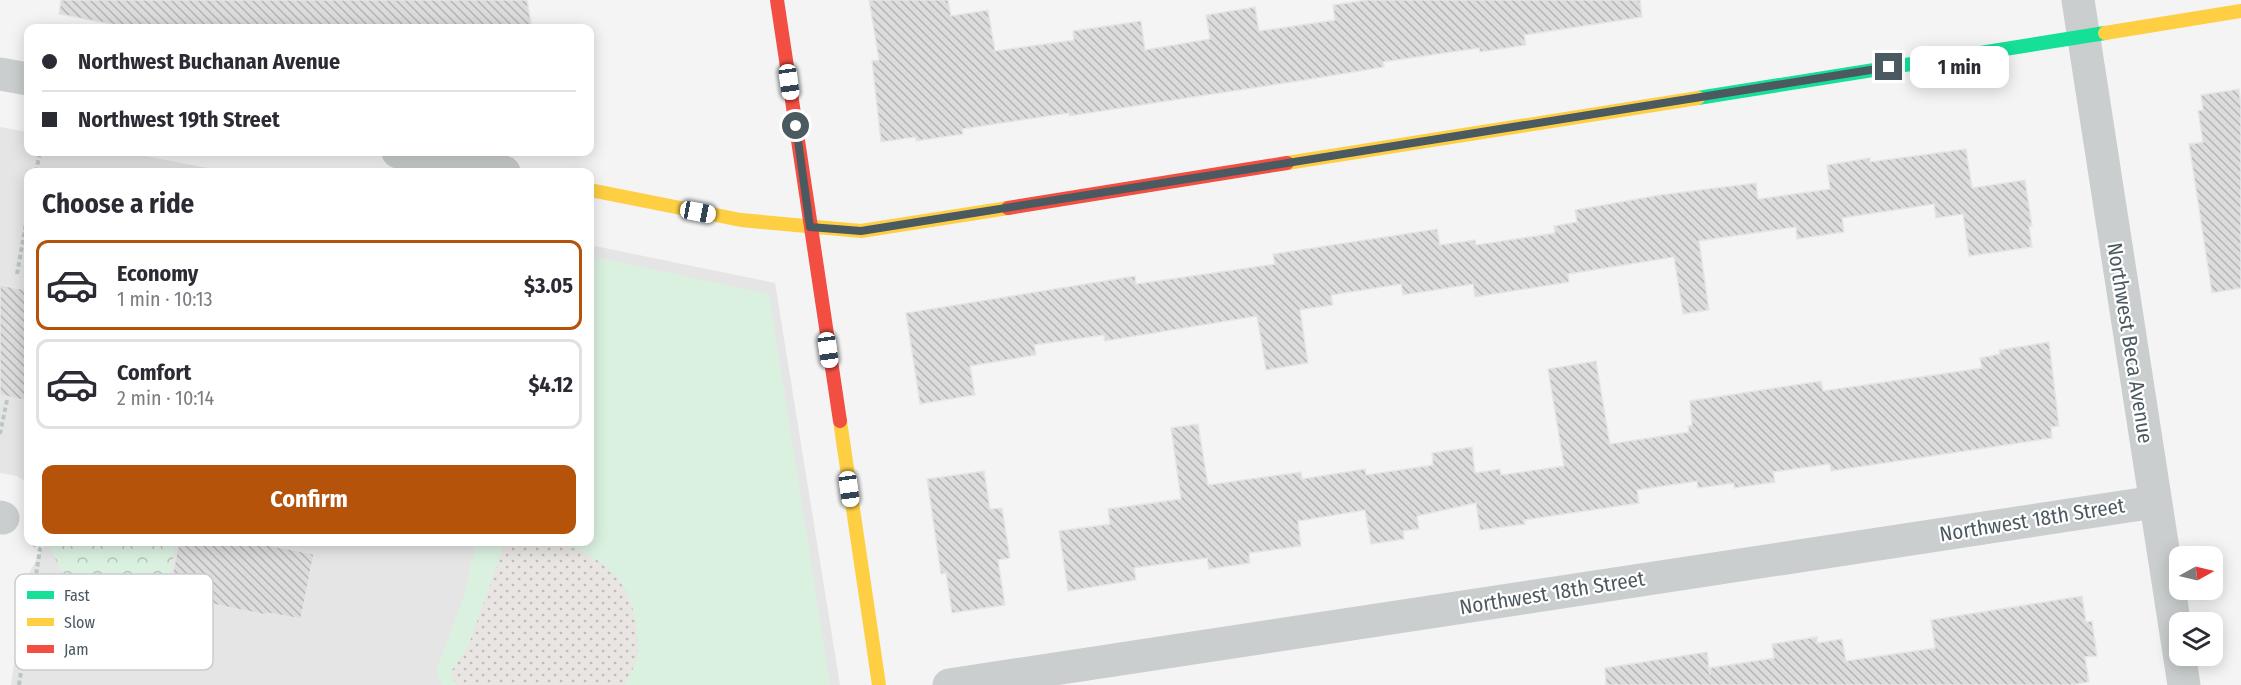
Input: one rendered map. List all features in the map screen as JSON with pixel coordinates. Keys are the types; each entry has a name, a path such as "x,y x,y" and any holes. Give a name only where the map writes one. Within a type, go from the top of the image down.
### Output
{"street":[{"path":"777,0 879,685"},
{"name":"Northwest Beca Avenue","path":"2078,0 2184,685"},
{"path":"594,191 741,220 861,231 2241,11"},
{"path":"0,74 24,78"},
{"path":"419,156 483,168"},
{"name":"Northwest 18th Street","path":"949,685 2155,502"}],"path":[{"path":"17,274 24,235"},
{"path":"0,434 2,410 7,400"},
{"path":"36,546 40,549 36,574"},
{"path":"19,685 21,670"}],"shaded area":[{"path":"0,127 24,131 24,156 145,156 207,168 24,168 24,480 17,476 0,473"},
{"path":"594,246 775,283 840,685 11,685 15,658 15,670 213,670 213,574 29,574 44,546 594,546"}],"sand":[{"path":"504,546 570,546 595,558 621,584 637,617 639,636 637,659 625,685 456,685 450,673 469,644"}],"green space":[{"path":"594,257 769,294 830,685 625,685 638,655 637,632 631,602 625,589 608,568 586,554 567,546 594,546"},
{"path":"49,546 175,546 170,574 63,574"},
{"path":"475,546 504,546 469,644 450,673 456,685 442,685 436,671 464,596"}],"building":[{"path":"61,0 527,0 531,24 110,24 59,14"},
{"path":"869,0 948,0 951,16 988,10 995,51 1074,40 1073,31 1141,21 1145,50 1210,39 1206,15 1255,7 1259,31 1335,20 1333,5 1367,0 1640,0 1642,17 1524,35 1526,45 1480,52 1479,48 1383,62 1384,67 1305,80 1069,116 1069,113 962,129 963,134 916,141 916,137 881,142 872,61 879,60"},
{"path":"2239,89 2241,106 2241,288 2212,293 2189,144 2203,142 2198,111 2203,110 2201,95"},
{"path":"1966,149 1972,188 2025,180 2032,226 2029,226 2032,247 1969,256 1963,214 1936,218 1934,204 1842,218 1844,232 1797,239 1796,227 1699,241 1709,310 1683,314 1674,257 1568,274 1569,282 1475,297 1473,284 1403,295 1401,284 1331,295 1333,305 1300,310 1308,363 1266,370 1257,316 1105,341 1104,335 1034,345 1036,355 970,366 975,395 920,404 906,313 1135,276 1136,284 1275,264 1273,254 1437,229 1440,245 1475,240 1476,245 1555,233 1554,226 1577,222 1575,210 1660,195 1756,183 1758,199 1830,189 1827,165 1870,158 1870,162"},
{"path":"0,285 24,289 24,400 0,395"},
{"path":"2049,342 2059,426 2051,427 2052,438 1831,471 1830,464 1773,472 1775,482 1734,488 1734,483 1698,488 1697,481 1637,490 1639,503 1524,520 1525,524 1480,530 1476,503 1417,516 1419,529 1403,531 1404,539 1371,544 1365,510 1298,521 1301,546 1249,553 1250,563 1209,569 1207,558 1134,568 1136,580 1068,591 1059,531 1110,524 1108,509 1181,499 1171,428 1198,424 1208,485 1301,472 1302,479 1365,469 1366,475 1433,465 1432,453 1472,447 1475,473 1500,469 1501,475 1564,466 1548,369 1596,361 1610,444 1689,432 1688,426 1692,425 1690,401 1821,381 1823,391 1982,368 1980,358 2000,354 1999,350"},
{"path":"984,471 990,509 1002,508 1010,558 998,560 1005,605 952,613 946,573 941,574 927,479"},
{"path":"178,546 273,546 314,554 301,619 267,613 266,615 213,604 213,574 172,574"},
{"path":"2082,596 2086,622 2092,621 2097,656 2085,657 2089,682 2071,685 1606,685 1605,668 1707,652 1709,668 1774,658 1772,644 1817,637 1817,643 1842,639 1846,661 1935,648 1931,620"}],"traffic: fast":[{"path":"1698,98 2105,33"}],"traffic: slow":[{"path":"2105,33 2241,11"},
{"path":"1287,163 1698,98"},
{"path":"594,191 741,220 861,231 1008,208"},
{"path":"840,421 879,685"}],"traffic: jam":[{"path":"777,0 840,421"},
{"path":"1008,208 1287,163"}],"route":[{"path":"796,126 810,227 861,231 1889,67"}]}
